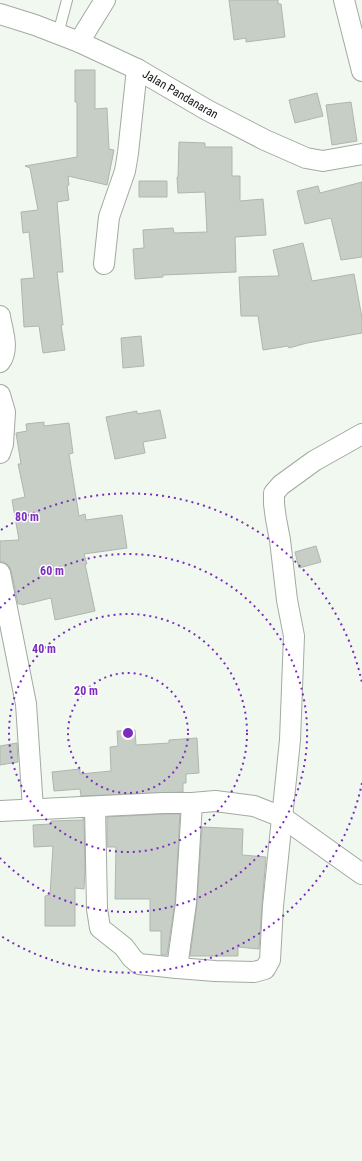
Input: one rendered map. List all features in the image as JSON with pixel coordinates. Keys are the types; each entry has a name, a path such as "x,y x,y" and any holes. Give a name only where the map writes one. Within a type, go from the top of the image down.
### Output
{"street":[{"path":"79,42 105,0"},
{"path":"344,0 362,71"},
{"name":"Jalan Pandanaran","path":"0,14 36,25 79,42 137,69 207,110 265,140 306,158 323,161 362,154"},
{"path":"104,264 109,217 125,171 137,69"},
{"path":"0,316 5,348 0,362"},
{"path":"0,395 5,412 3,444 0,453"},
{"path":"95,807 96,909 100,928 124,947 132,958 139,964 178,968 254,972 265,969 270,960 273,906 290,740 294,636 287,600 274,504 274,493 281,485 314,461 362,434"},
{"path":"0,573 26,704 33,809"},
{"path":"0,810 215,801 254,806 282,817 362,874"},
{"path":"178,968 186,904 192,803"}],"lane":[{"path":"58,34 67,0"}],"building":[{"path":"229,0 278,0 278,4 281,4 285,37 246,42 246,38 234,40"},
{"path":"75,70 95,70 95,109 107,108 109,149 114,150 107,185 68,176 69,185 67,186 69,200 57,202 63,272 57,272 63,325 61,325 65,350 43,353 39,326 24,327 21,279 34,278 29,232 23,233 21,212 38,210 30,168 25,166 77,157 77,102 75,102"},
{"path":"317,93 323,116 295,123 289,100"},
{"path":"351,102 357,141 332,145 326,105"},
{"path":"179,142 205,143 205,147 232,147 232,176 240,176 240,201 263,199 266,235 235,237 236,272 163,275 163,277 135,279 133,249 144,248 143,230 173,228 174,233 207,232 205,192 178,193 177,177"},
{"path":"139,181 167,181 167,197 139,197"},
{"path":"362,182 362,257 341,260 331,218 305,224 297,191 318,186 320,193"},
{"path":"303,243 312,281 354,274 362,318 362,333 307,343 289,348 288,346 263,350 258,316 241,316 239,277 279,276 273,250"},
{"path":"141,336 144,366 123,368 121,338"},
{"path":"160,410 166,438 143,442 145,453 115,459 106,417 137,411 137,414"},
{"path":"44,422 44,426 69,423 73,453 69,454 79,516 85,514 86,520 122,515 127,548 84,554 95,611 55,620 51,598 22,605 18,604 11,570 4,562 0,562 0,541 19,540 12,500 25,497 18,464 21,464 16,433 27,431 26,424"},
{"path":"316,546 321,562 299,568 295,552"},
{"path":"135,730 136,745 169,743 169,740 197,738 199,773 186,774 186,783 183,783 183,792 81,796 80,789 54,791 52,772 80,769 80,774 111,771 110,747 118,746 117,731"},
{"path":"17,743 18,762 0,765 0,746"},
{"path":"180,814 175,902 167,955 161,955 161,931 150,931 150,899 115,899 116,847 107,847 107,817"},
{"path":"83,818 85,869 84,889 75,888 75,926 45,926 45,896 50,895 53,846 34,847 33,825 51,824 51,821 83,820"},
{"path":"202,827 243,829 242,855 266,857 259,949 238,947 238,956 190,956 197,904"}]}
